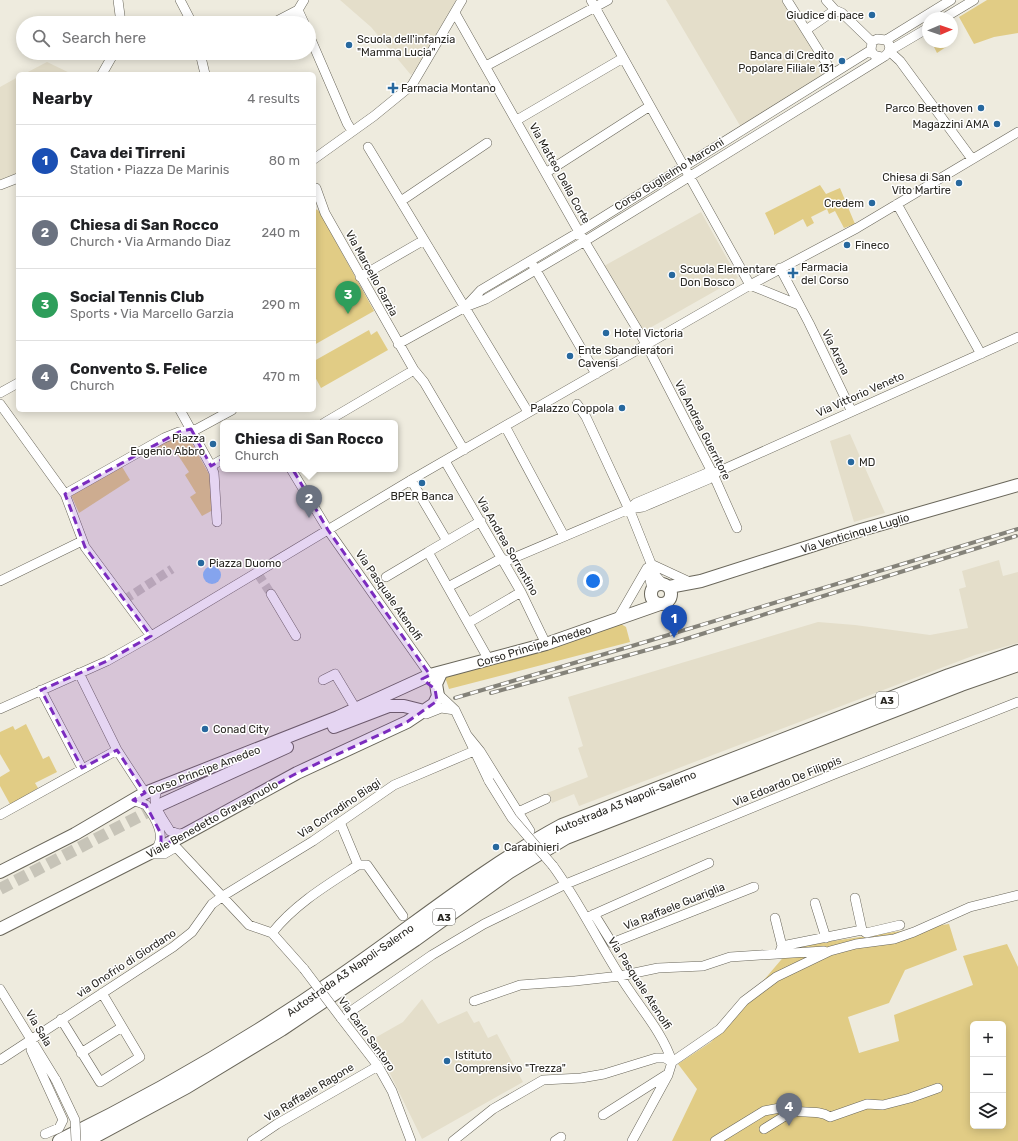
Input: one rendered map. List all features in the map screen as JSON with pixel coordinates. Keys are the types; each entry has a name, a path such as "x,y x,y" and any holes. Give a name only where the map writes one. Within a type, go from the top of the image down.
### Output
{"highway":[{"name":"Autostrada A3 Napoli-Salerno","path":"60,1141 157,1091 275,1020 338,979 475,882 562,826 949,676 1018,652"},
{"name":"Autostrada A3 Napoli-Salerno","path":"85,1141 188,1086 281,1030 409,943 508,872 566,837 954,687 1018,664"}],"main road":[{"name":"Via Venticinque Luglio","path":"621,618 645,597 861,530 1018,485"},
{"name":"Corso Principe Amedeo","path":"0,872 75,834 145,793 264,748 356,710 436,674 546,644 621,618"},
{"path":"162,804 309,737 389,706 404,706 429,711 437,701 436,674"},
{"path":"415,683 428,685 436,691"},
{"path":"309,737 356,710"},
{"name":"Viale Benedetto Gravagnuolo","path":"0,929 152,852 297,773 429,711"}],"street":[{"path":"118,0 120,16"},
{"path":"180,0 188,16"},
{"path":"286,16 298,10 304,0"},
{"path":"316,158 374,116 412,85 462,0"},
{"path":"486,66 593,4 608,0"},
{"path":"787,0 832,72"},
{"path":"826,0 835,10 842,13 872,46 874,55 889,52"},
{"path":"806,30 835,10 836,0"},
{"path":"872,46 877,38 886,40 951,0"},
{"path":"954,12 974,0"},
{"path":"593,4 750,285 799,305"},
{"path":"298,10 301,16"},
{"name":"Via Matteo Della Corte","path":"455,13 517,120 579,232 646,344"},
{"name":"Corso Guglielmo Marconi","path":"398,344 465,307 486,299 585,241 922,32"},
{"path":"886,40 889,45 889,52"},
{"name":"Corso Guglielmo Marconi","path":"465,307 482,290 579,232 872,46"},
{"path":"316,51 347,123 352,131"},
{"path":"889,52 900,61 972,159"},
{"path":"517,120 623,58"},
{"path":"103,72 110,60"},
{"path":"202,60 205,72"},
{"path":"788,100 795,111"},
{"path":"546,172 650,106"},
{"path":"744,128 749,138"},
{"path":"0,709 107,661 528,412 571,390 646,344 780,268 857,228 1018,132"},
{"path":"401,201 487,143"},
{"path":"368,146 528,412"},
{"path":"0,185 16,179"},
{"path":"316,190 325,213"},
{"path":"316,204 325,213"},
{"path":"897,204 981,354"},
{"name":"Via Marcello Garzia","path":"325,213 398,344 414,370 424,382 464,450"},
{"path":"360,277 424,240"},
{"path":"531,261 596,374"},
{"name":"Via Arena","path":"780,268 851,410"},
{"path":"772,273 768,280 773,294"},
{"name":"Via Vittorio Veneto","path":"448,587 503,560 627,510 643,507 709,479 713,474 851,410 1018,337"},
{"name":"Via Andrea Guerritore","path":"646,344 713,474 736,528"},
{"path":"329,420 414,370"},
{"path":"0,393 16,384"},
{"path":"0,404 65,494 82,541 151,636"},
{"path":"577,404 586,417 627,510 649,566 656,576 661,593"},
{"path":"181,412 214,473 217,522"},
{"path":"191,429 194,424 217,412"},
{"path":"65,494 164,438 191,429 197,429 228,412"},
{"path":"505,426 542,491 564,536"},
{"path":"211,466 220,461"},
{"name":"Via Andrea Sorrentino","path":"445,461 521,592 546,644"},
{"name":"Via Pasquale Atenolfi","path":"294,472 328,530 436,674"},
{"path":"411,480 447,541"},
{"path":"386,577 481,521"},
{"path":"0,581 82,541"},
{"path":"428,552 489,660"},
{"path":"649,566 692,583"},
{"path":"621,618 649,566"},
{"path":"468,623 521,592"},
{"path":"271,594 296,636"},
{"path":"79,674 117,750 145,793"},
{"path":"323,680 335,674 356,710"},
{"path":"41,690 82,768"},
{"name":"Via Pasquale Atenolfi","path":"436,691 446,699 455,710 489,781 512,818 566,884 584,918 665,1045 672,1062"},
{"name":"Via Edoardo De Filippis","path":"341,1018 432,955 484,924 566,884 832,774 1018,702"},
{"path":"429,711 441,708 455,710"},
{"path":"467,735 480,751 530,831"},
{"path":"0,815 82,768 117,750"},
{"name":"Via Corradino Biagi","path":"223,896 312,841 394,785 474,751"},
{"path":"159,788 154,796 155,803 170,831 179,834 187,833"},
{"path":"518,812 546,799"},
{"path":"133,800 146,805 161,834 161,842 152,852"},
{"path":"340,822 358,865"},
{"path":"152,852 164,854 176,847 250,925 272,933 285,917 321,889 358,865 367,865 403,916"},
{"path":"584,918 709,863"},
{"name":"Via Raffaele Guariglia","path":"594,914 612,943 754,887"},
{"path":"632,1141 668,1075 672,1062 720,1029 744,1001 776,977 830,951 856,944 894,939 914,932 970,907 1018,895"},
{"name":"via Onofrio di Giordano","path":"0,1060 183,940 192,932 212,904 223,896"},
{"path":"855,898 862,930"},
{"path":"815,903 826,938"},
{"path":"775,918 781,950"},
{"path":"474,1001 520,985 537,985 620,976 658,968 702,966 730,957 781,950 862,930 866,933 900,925"},
{"name":"Via Carlo Santoro","path":"272,933 304,969 378,1066 392,1091 411,1141"},
{"path":"781,950 830,951"},
{"name":"Via Sala","path":"0,989 56,1080 75,1120 76,1141"},
{"path":"61,1019 100,1082 120,1070 140,1057 102,993"},
{"path":"81,1053 122,1027"},
{"path":"32,1039 31,1050 62,1120 58,1128 45,1134"},
{"path":"453,1141 493,1109 518,1093 544,1080 581,1078 604,1074 656,1058 665,1058 672,1062"},
{"name":"Via Raffaele Ragone","path":"252,1141 277,1124 378,1066"},
{"path":"603,1115 668,1075"},
{"path":"715,1141 764,1111 780,1108 804,1113 822,1112 830,1116 867,1104 883,1105 910,1098 938,1088"},
{"path":"764,1129 793,1110"}],"highlighted area":[{"path":"191,429 211,466 271,432 328,530 430,675 422,679 435,689 437,701 407,722 297,773 155,850 161,842 161,834 146,805 133,800 145,793 117,750 82,768 41,690 107,661 151,636 85,547 65,494 179,432"}],"shaded area":[{"path":"340,0 456,0 411,75 371,27"},
{"path":"666,0 787,0 832,72 742,129"},
{"path":"987,0 1018,0 1018,33 994,37 974,44 959,17"},
{"path":"934,48 944,48 937,53"},
{"path":"47,62 68,72 28,72"},
{"path":"16,78 16,177 0,183 0,87"},
{"path":"820,185 826,194 840,188 855,224 844,228 835,211 829,214 827,209 811,217 814,223 807,227 803,219 774,235 765,213"},
{"path":"316,209 319,211 374,311 316,344"},
{"name":"Scuola Elementare Don Bosco","path":"701,212 738,278 641,333 604,266"},
{"path":"369,330 371,335 377,331 388,350 321,388 316,379 316,360"},
{"path":"187,434 210,476 213,510 202,516 190,497 196,493 185,475 189,472 174,449 166,454 162,448 156,453 152,447"},
{"path":"850,434 885,513 854,522 830,441"},
{"path":"121,465 130,480 79,513 71,495"},
{"path":"999,560 1003,576 1018,572 1018,643 975,655 579,806 574,794 552,803 547,793 588,777 578,748 583,746 568,697 818,622 855,625 930,635 968,628 959,589 966,587 962,571"},
{"path":"621,624 626,627 630,642 449,689 445,677"},
{"path":"26,724 43,759 49,756 57,772 35,783 38,788 11,806 0,786 0,777 10,771 0,754 0,732 13,726 15,730"},
{"path":"949,924 957,950 905,970 889,1003 848,1017 859,1053 899,1041 894,1015 973,985 963,956 1007,944 1018,967 1018,1141 672,1141 697,1089 678,1064 711,1042 792,947"},
{"name":"Istituto Comprensivo \"Trezza\"","path":"422,999 438,1024 467,1011 474,1023 479,1021 488,1038 497,1034 523,1082 422,1139 373,1039 403,1022"}],"water":[{"path":"212,566 218,569 221,575 218,581 212,584 206,581 203,575 206,569"}],"tunnel":[{"path":"124,600 172,569"},
{"path":"258,574 271,594"},
{"path":"0,889 159,806"}],"railway":[{"path":"455,698 1018,529"},
{"path":"491,693 676,642 1016,536"}],"place":[{"name":"Giudice di pace","path":"872,15"},
{"name":"Scuola dell'infanzia \"Mamma Lucia\"","path":"349,45"},
{"name":"Banca di Credito Popolare Filiale 131","path":"842,61"},
{"name":"Farmacia Montano","path":"393,88"},
{"name":"Parco Beethoven","path":"981,108"},
{"name":"Magazzini AMA","path":"997,124"},
{"name":"Chiesa di San Vito Martire","path":"959,183"},
{"name":"Credem","path":"872,203"},
{"name":"Fineco","path":"847,245"},
{"name":"Farmacia del Corso","path":"793,273"},
{"name":"Scuola Elementare Don Bosco","path":"672,275"},
{"name":"Social Tennis Club","path":"348,314"},
{"name":"Hotel Victoria","path":"606,333"},
{"name":"Ente Sbandieratori Cavensi","path":"570,356"},
{"name":"Palazzo Coppola","path":"622,408"},
{"name":"Piazza Eugenio Abbro","path":"213,444"},
{"name":"MD","path":"851,462"},
{"name":"BPER Banca","path":"422,483"},
{"name":"Chiesa di San Rocco","path":"309,518"},
{"name":"Piazza Duomo","path":"201,563"},
{"name":"Cava dei Tirreni","path":"674,638"},
{"name":"Conad City","path":"205,729"},
{"name":"Carabinieri","path":"496,847"},
{"name":"Istituto Comprensivo \"Trezza\"","path":"447,1061"},
{"name":"Convento S. Felice","path":"789,1126"}]}
